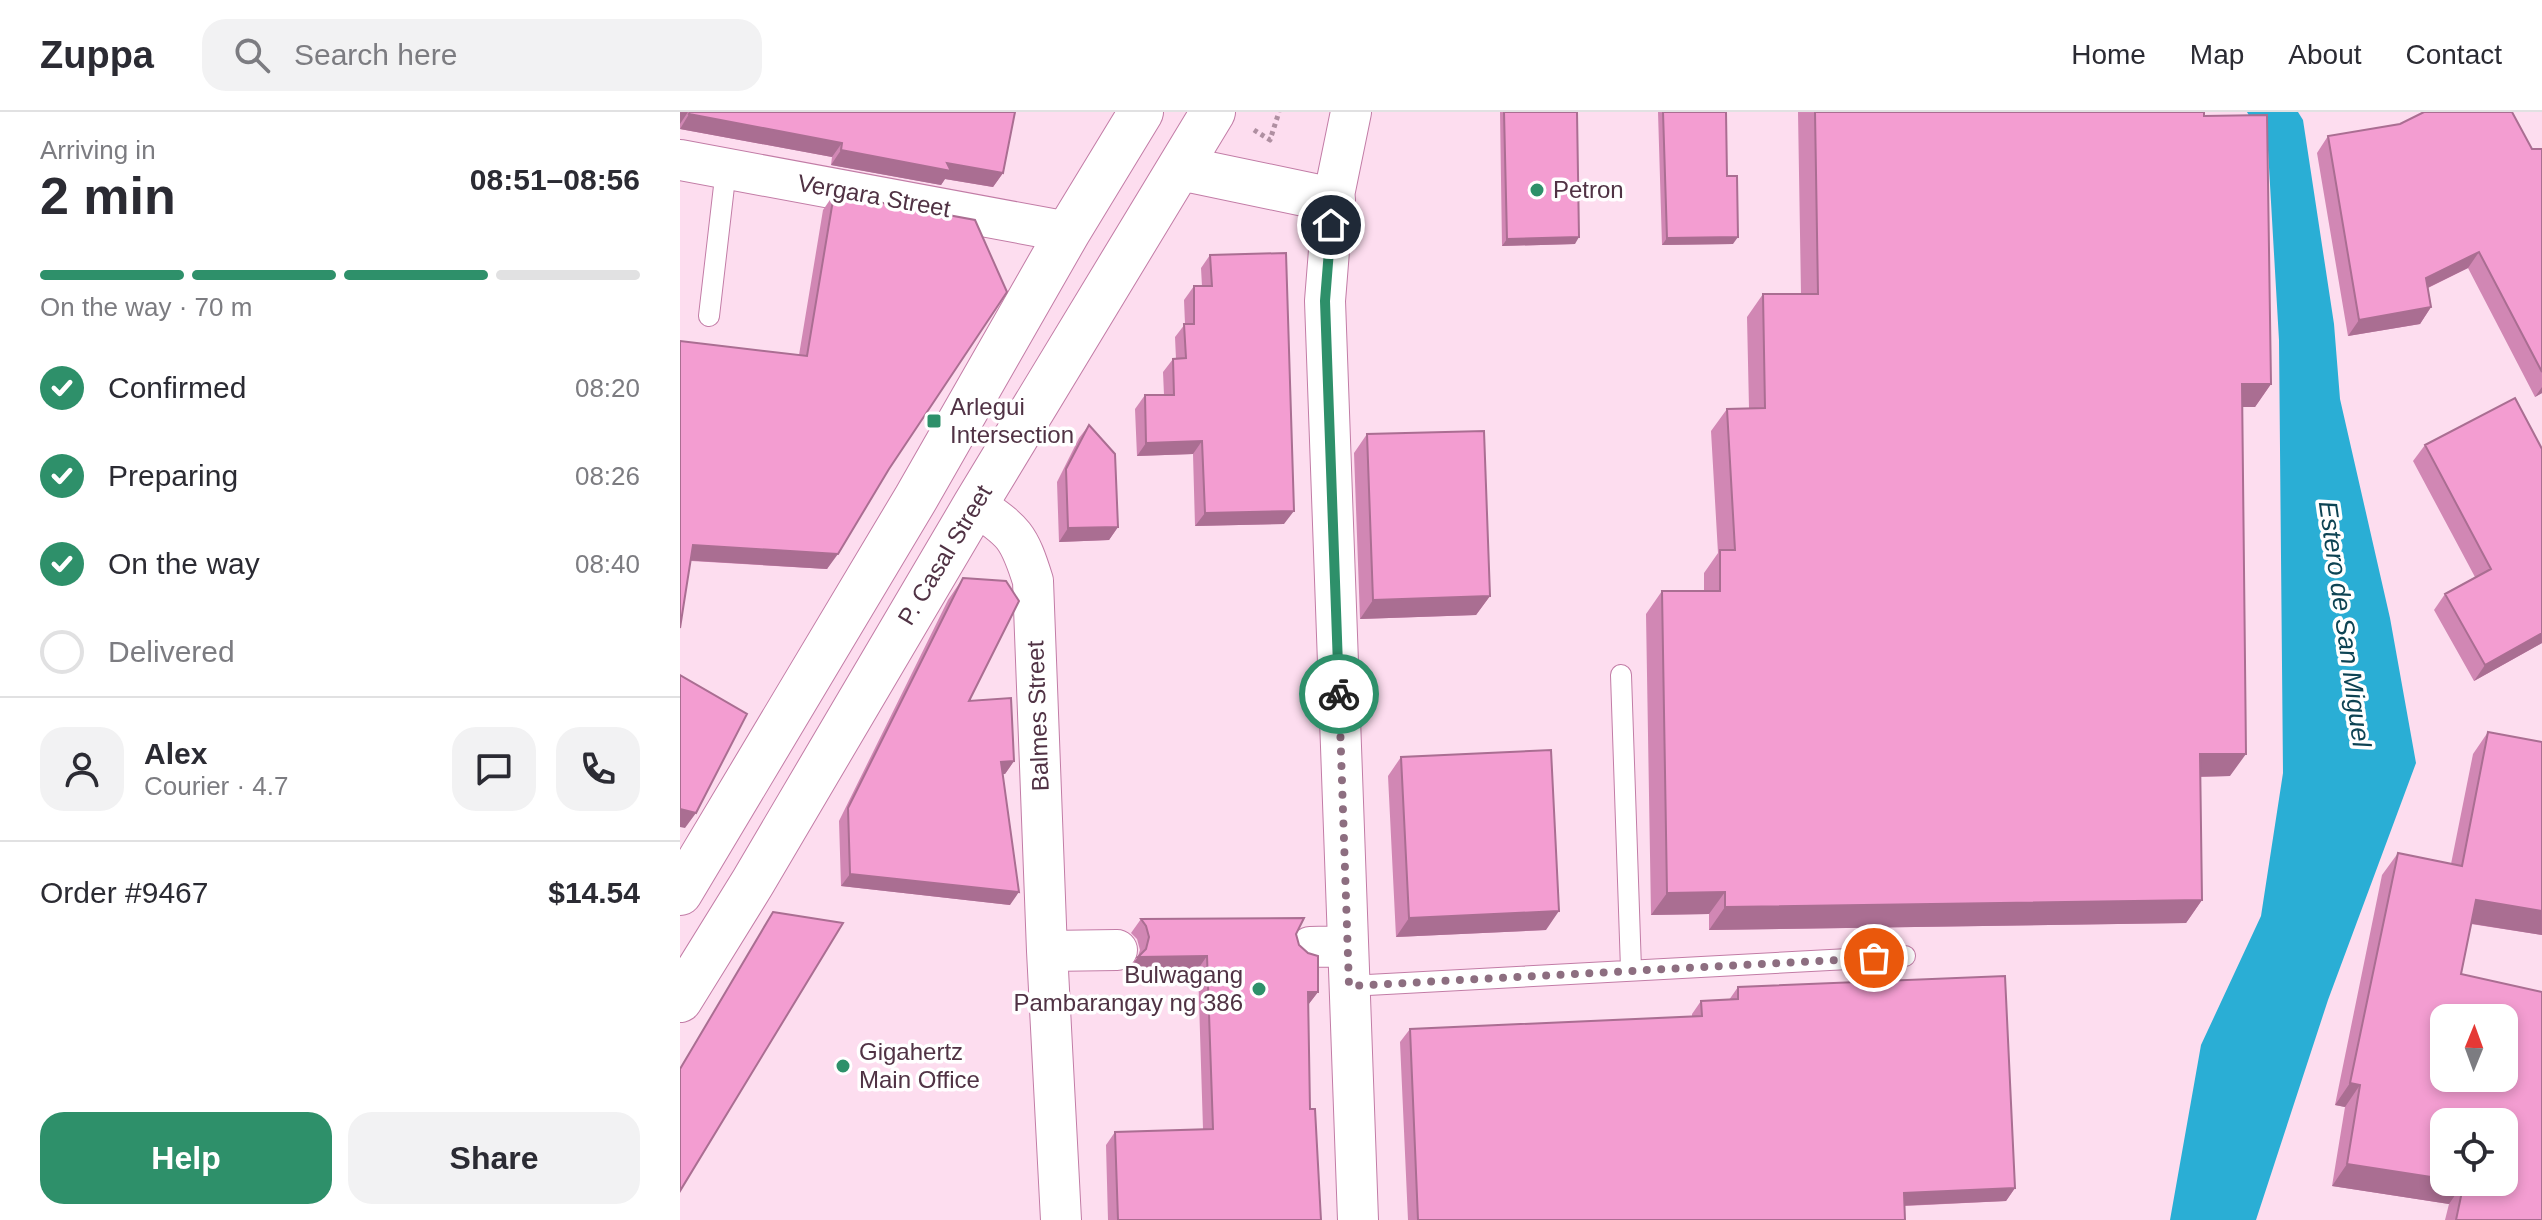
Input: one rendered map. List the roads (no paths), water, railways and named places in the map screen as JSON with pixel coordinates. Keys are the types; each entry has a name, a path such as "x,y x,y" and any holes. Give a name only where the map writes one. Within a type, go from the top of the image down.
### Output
{"main road":[{"path":"753,882 691,875 908,512 1068,232 1141,112"},
{"name":"P. Casal Street","path":"680,1000 1213,112"},
{"path":"1180,168 1333,200"}],"street":[{"path":"1351,112 1333,200 1325,301 1328,946 1349,986 1358,1220"},
{"name":"Vergara Street","path":"680,160 1068,232"},
{"name":"Balmes Street","path":"975,505 1008,527 1024,551 1033,581 1061,1220"},
{"path":"1047,951 1117,950"}],"lane":[{"path":"709,316 726,169"},
{"path":"1621,675 1631,969"},
{"path":"1349,986 1905,956"}],"water":[{"name":"Estero de San Miguel","path":"2247,112 2298,112 2303,120 2334,324 2340,399 2390,618 2416,763 2328,1000 2256,1220 2170,1220 2201,1045 2261,916 2283,773 2279,340 2268,150"}],"place":[{"name":"Petron","path":"1537,190"},
{"name":"Arlegui Intersection","path":"934,421"},
{"name":"Bulwagang Pambarangay ng 386","path":"1259,989"},
{"name":"Gigahertz Main Office","path":"843,1066"}]}
